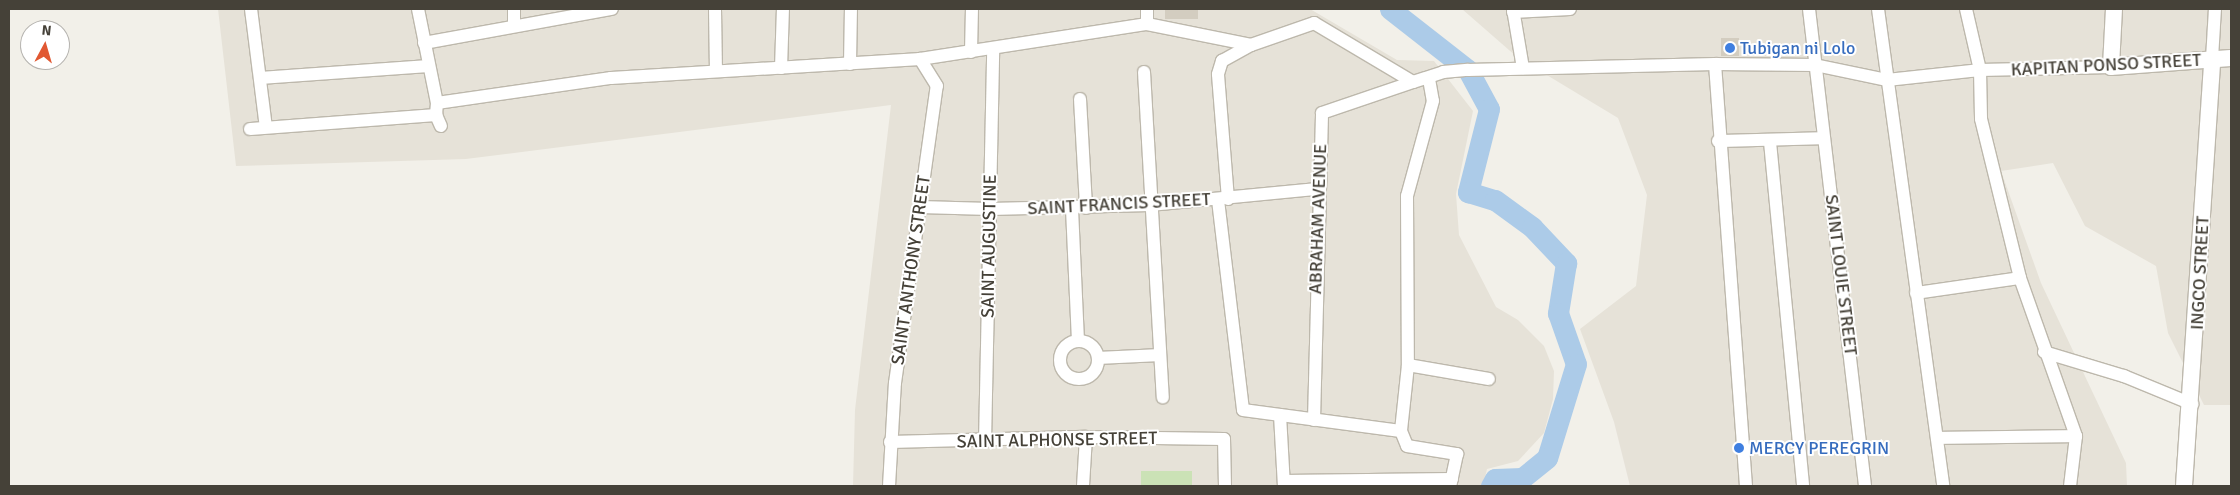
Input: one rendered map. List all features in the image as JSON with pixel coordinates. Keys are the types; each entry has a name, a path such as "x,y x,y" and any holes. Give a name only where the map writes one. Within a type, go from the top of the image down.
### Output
{"street":[{"path":"251,9 266,127"},
{"path":"418,9 438,115"},
{"path":"514,9 514,26"},
{"path":"424,43 514,26 562,13 611,9"},
{"path":"715,9 716,70"},
{"path":"781,68 783,9"},
{"path":"850,64 851,9"},
{"path":"971,52 972,9"},
{"path":"1147,9 1147,24"},
{"path":"1523,68 1513,11 1570,9"},
{"name":"SAINT LOUIE STREET","path":"1809,9 1814,65 1866,486"},
{"path":"1878,9 1943,486"},
{"path":"1966,9 1980,70 1981,119 2020,278 2044,352 2076,436 2070,486"},
{"path":"2111,67 2114,9"},
{"path":"2212,60 2215,9"},
{"path":"1401,431 1243,410 1223,199 1218,74 1222,61 1251,45 1314,23 1413,82"},
{"path":"250,128 438,115 610,78 716,70 781,68 920,59 1147,24 1251,45"},
{"name":"SAINT AUGUSTINE","path":"984,442 993,49"},
{"name":"KAPITAN PONSO STREET","path":"1413,82 1429,79 1443,72 1468,70 1715,64 1814,65 1887,80 1980,70 2111,67 2231,58"},
{"name":"SAINT ANTHONY STREET","path":"889,486 890,442 937,86 920,59"},
{"name":"INGCO STREET","path":"2184,486 2192,404 2212,60"},
{"path":"1715,64 1718,141 1746,486"},
{"path":"260,78 429,66"},
{"path":"1144,72 1150,205 1163,397"},
{"path":"1280,415 1284,483 1451,483 1457,454 1407,446 1401,431 1408,365 1407,196 1433,101 1429,79"},
{"name":"ABRAHAM AVENUE","path":"1314,420 1317,189 1322,113 1413,82"},
{"path":"1080,99 1086,208"},
{"path":"1718,141 1770,142 1823,138"},
{"path":"1770,142 1803,486"},
{"name":"SAINT FRANCIS STREET","path":"920,207 990,210 1072,209 1150,205 1317,189"},
{"path":"1072,209 1078,341"},
{"path":"1916,293 2020,278"},
{"path":"1078,341 1092,346 1098,358 1096,367 1087,377 1066,374 1061,353 1078,341"},
{"path":"2044,352 2124,376 2192,404"},
{"path":"1098,358 1160,355"},
{"path":"1408,365 1490,379"},
{"path":"1937,438 2076,436"},
{"path":"1083,486 1086,437"},
{"name":"SAINT ALPHONSE STREET","path":"890,442 984,442 1086,437 1224,439 1225,486"}],"shaded area":[{"path":"218,9 1310,9 1397,60 1434,61 1473,111 1456,194 1459,235 1496,307 1518,320 1544,346 1554,371 1553,399 1544,433 1518,461 1487,469 1483,486 853,486 855,410 891,105 466,159 236,166"},
{"path":"1462,9 2231,9 2231,405 2204,405 2168,333 2156,266 2085,226 2053,163 2001,171 2041,283 2126,463 2127,486 1630,486 1614,422 1580,329 1636,286 1647,195 1618,118 1517,57"}],"green space":[{"path":"1141,471 1192,471 1192,486 1141,486"}],"building":[{"path":"1165,9 1198,9 1198,19 1165,19"},
{"name":"Tubigan ni Lolo","path":"1721,38 1739,38 1739,56 1721,56"}],"waterway":[{"path":"1390,9 1468,70 1489,109 1468,192 1495,200 1532,227 1566,263 1558,313 1576,364 1547,458 1522,478 1495,479 1491,486"}],"place":[{"name":"Tubigan ni Lolo","path":"1730,48"},
{"name":"MERCY PEREGRIN","path":"1739,448"}]}
